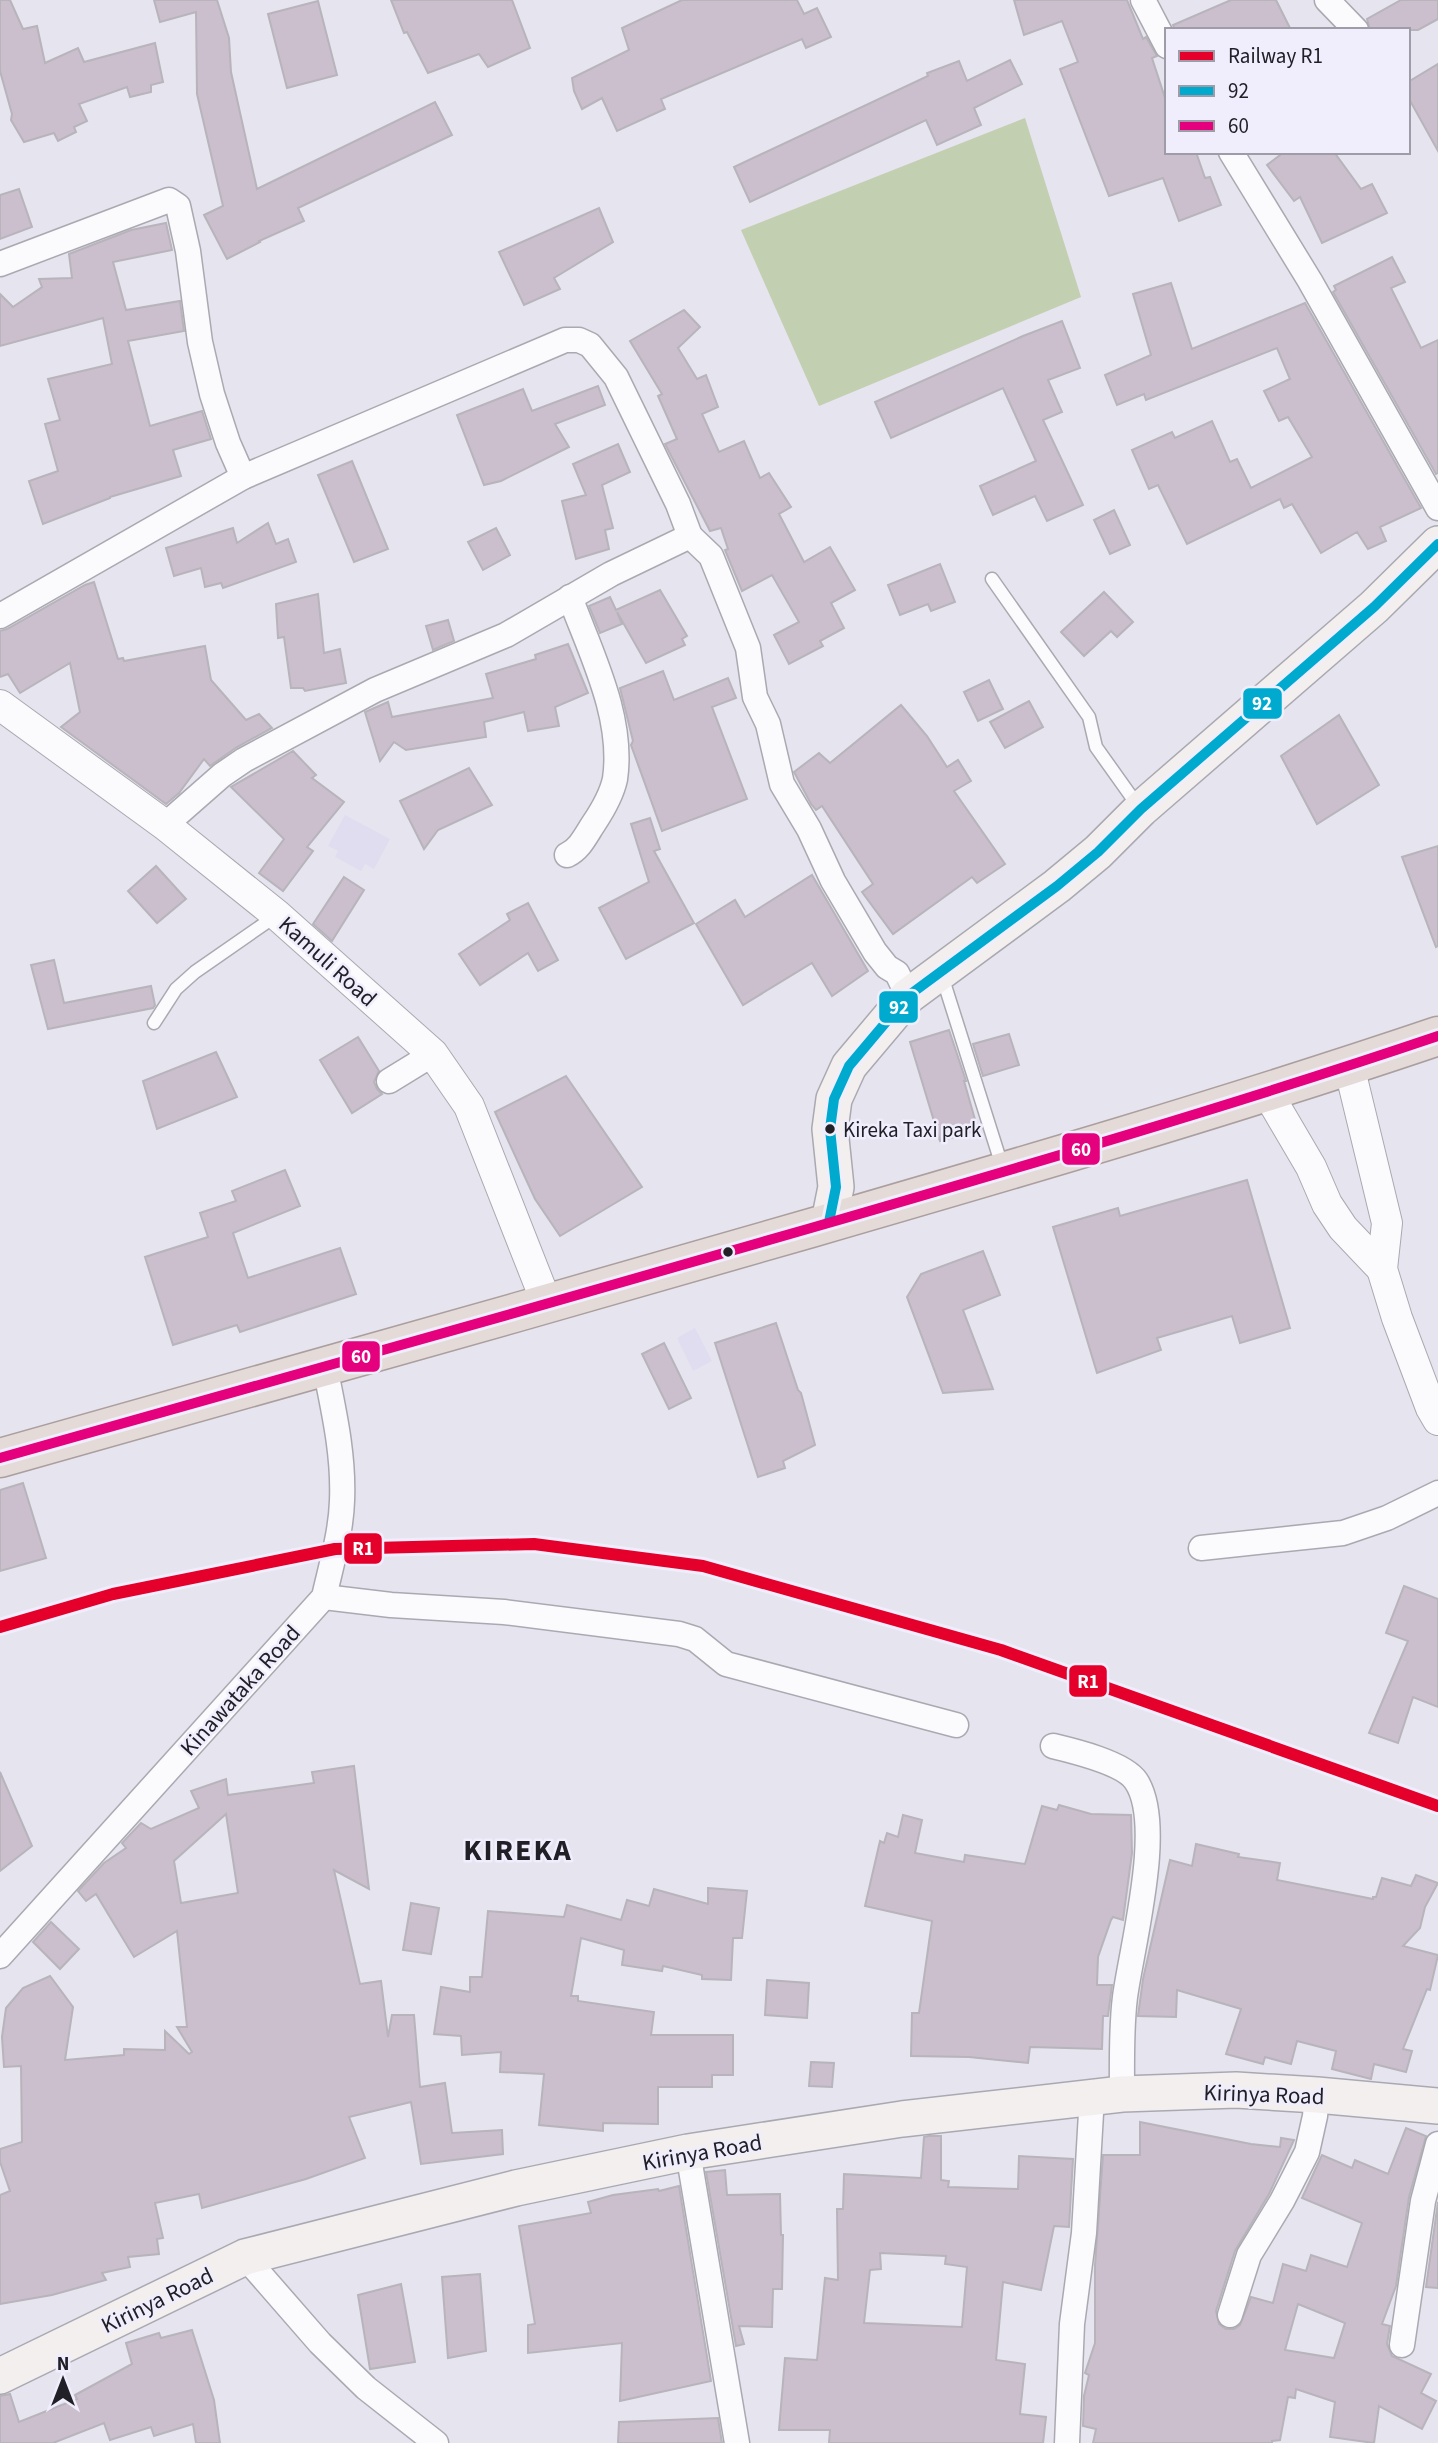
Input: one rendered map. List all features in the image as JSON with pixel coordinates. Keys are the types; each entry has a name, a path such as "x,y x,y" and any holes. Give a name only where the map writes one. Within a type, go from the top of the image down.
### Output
{"highway":[{"path":"0,1458 1004,1172 1438,1036"}],"main road":[{"path":"829,1222 836,1188 830,1129 834,1099 849,1066 908,996 1057,886 1098,852 1141,809 1374,607 1438,544"},
{"name":"Kirinya Road","path":"0,2376 245,2257 516,2188 688,2152 902,2119 1107,2095 1236,2090 1438,2106"}],"street":[{"path":"1143,0 1165,42"},
{"path":"1327,0 1354,28"},
{"path":"1232,154 1310,281 1438,508"},
{"path":"0,264 169,200 175,202 188,251 200,342 212,394 228,443 243,477"},
{"path":"0,616 243,477 565,340 590,345 616,377 678,503 690,536 711,556 748,648 755,697 768,724 782,784 809,829 833,881 875,951 887,967 897,973 908,996"},
{"path":"165,825 244,760 375,690 506,635 570,597 690,536"},
{"path":"567,855 576,851 604,805 614,781 616,751 613,720 570,597"},
{"name":"Kamuli Road","path":"0,705 165,825 277,915 433,1054 469,1106 547,1304"},
{"path":"389,1082 413,1064 433,1054"},
{"path":"1349,1066 1387,1223 1382,1269 1397,1318 1438,1420"},
{"path":"1266,1092 1311,1167 1343,1228 1382,1269"},
{"name":"Kinawataka Road","path":"0,1956 324,1597 342,1503 341,1449 325,1367"},
{"path":"1201,1548 1343,1532 1387,1518 1438,1493"},
{"path":"324,1597 391,1605 504,1612 679,1634 705,1645 726,1664 956,1725"},
{"path":"1053,1746 1087,1755 1114,1766 1135,1779 1147,1807 1148,1861 1122,2025 1107,2095 1084,2233 1072,2324 1067,2443"},
{"path":"1230,2315 1249,2255 1282,2202 1307,2152 1317,2095"},
{"path":"1402,2346 1420,2220 1438,2144"},
{"path":"688,2152 737,2443"},
{"path":"245,2257 329,2352 366,2388 436,2443"}],"lane":[{"path":"992,579 1089,717 1096,747 1141,809"},
{"path":"154,1023 176,989 195,972 277,915"},
{"path":"941,972 1004,1172"}],"shaded area":[{"path":"345,815 390,839 374,869 365,864 361,871 335,857 338,851 328,846"},
{"path":"695,1328 712,1361 693,1371 677,1338"}],"green space":[{"path":"1025,118 1081,297 819,406 741,230"}],"building":[{"path":"0,0 10,0 23,29 37,26 45,63 78,48 84,62 155,43 163,82 151,85 151,92 130,97 127,87 79,104 87,121 74,127 76,132 58,141 54,133 24,142 11,120 12,114 0,71"},
{"path":"154,0 217,0 229,38 231,72 257,189 435,102 452,135 298,208 304,221 227,259 204,215 223,206 197,94 196,12 160,22"},
{"path":"391,0 512,0 530,48 488,67 479,54 428,73 407,32 404,33"},
{"path":"682,0 797,0 804,14 817,8 831,37 806,48 802,39 661,99 665,109 617,131 602,98 582,109 572,78 629,50 622,28"},
{"path":"1014,0 1127,0 1143,39 1146,37 1157,56 1152,58 1165,98 1165,154 1197,154 1205,178 1210,177 1221,205 1179,221 1163,178 1109,196 1060,69 1078,62 1062,21 1024,35"},
{"path":"1231,0 1276,0 1290,28 1174,28 1173,25"},
{"path":"1401,0 1438,0 1438,19 1418,30 1369,28 1367,19"},
{"path":"318,1 337,75 287,88 268,14"},
{"path":"1010,60 1022,84 974,108 981,125 937,145 926,120 750,202 734,167 928,76 927,73 959,61 967,81"},
{"path":"1438,64 1438,151 1410,101 1410,81"},
{"path":"1281,154 1335,154 1361,189 1372,184 1387,213 1322,243 1300,197 1294,201 1267,165"},
{"path":"19,189 32,227 0,239 0,195"},
{"path":"599,208 613,242 554,278 560,289 524,305 499,252"},
{"path":"166,223 172,250 113,262 126,310 180,301 184,331 128,341 150,426 202,411 211,439 173,450 181,476 110,497 43,524 29,481 58,471 45,424 60,420 48,379 112,364 103,318 0,346 0,294 13,307 42,287 39,279 72,278 69,254 131,230"},
{"path":"1392,257 1405,282 1391,288 1421,348 1438,340 1436,474 1333,292 1336,290 1334,286"},
{"path":"1171,283 1192,349 1305,303 1421,508 1380,527 1386,541 1368,549 1357,532 1321,553 1292,504 1284,508 1280,499 1187,544 1158,485 1149,489 1132,450 1172,432 1175,438 1212,421 1230,462 1237,459 1251,488 1312,457 1288,417 1279,421 1264,391 1290,379 1277,348 1146,400 1144,394 1117,405 1105,375 1151,355 1133,294"},
{"path":"684,310 700,327 678,348 697,379 706,375 718,407 702,414 719,452 744,441 760,478 769,473 791,507 779,514 804,562 830,547 855,590 831,603 844,628 820,641 823,646 789,664 774,635 799,622 772,575 742,591 725,550 728,549 721,528 710,531 665,444 677,439 658,396 662,394 630,341"},
{"path":"1062,321 1080,368 1048,380 1062,412 1043,420 1083,505 1047,521 1035,496 993,515 980,486 1036,461 1003,388 891,438 875,402"},
{"path":"598,386 605,405 555,424 569,447 501,481 484,485 457,415 523,389 532,411"},
{"path":"618,444 630,472 602,485 613,528 605,530 609,549 576,559 562,501 586,495 573,464"},
{"path":"352,461 388,549 354,562 318,475"},
{"path":"1114,510 1130,545 1110,554 1094,520"},
{"path":"268,523 276,544 288,539 296,562 223,588 221,583 205,587 201,568 174,576 166,548 233,528 237,543"},
{"path":"496,528 510,555 483,570 468,542"},
{"path":"940,564 955,602 931,611 928,604 900,615 888,585"},
{"path":"94,582 118,659 123,658 124,661 205,646 211,680 246,720 259,714 272,728 210,766 204,759 179,793 166,804 61,727 80,712 70,663 20,693 8,674 0,677 0,631"},
{"path":"660,590 687,636 682,639 685,645 646,663 617,612 622,624 600,633 589,606 610,597 616,610"},
{"path":"1104,592 1133,622 1117,637 1111,631 1084,656 1061,632"},
{"path":"318,594 324,653 340,649 346,683 305,691 303,688 291,688 284,637 278,638 276,604"},
{"path":"448,620 454,641 433,650 426,626"},
{"path":"568,644 588,693 555,707 559,726 528,731 524,712 484,722 486,737 406,750 394,742 380,761 365,712 388,702 392,717 493,698 486,674 536,659 535,655"},
{"path":"663,671 674,700 728,678 736,698 712,707 747,799 662,831 631,745 633,741 620,688"},
{"path":"989,680 1003,709 978,721 964,692"},
{"path":"1029,701 1043,727 1005,748 990,722"},
{"path":"901,705 927,736 947,767 958,760 971,781 954,791 1005,864 977,883 972,877 893,934 862,892 873,884 822,806 816,810 811,804 794,772 819,753 830,763"},
{"path":"1339,715 1379,785 1317,824 1281,756"},
{"path":"293,751 316,775 312,778 344,802 307,847 313,851 283,891 259,873 284,839 231,787"},
{"path":"469,768 492,805 438,830 424,849 400,801"},
{"path":"650,818 660,849 654,851 694,923 626,959 599,908 649,882 631,824"},
{"path":"1438,846 1438,946 1436,947 1402,857"},
{"path":"156,866 186,899 157,923 128,891"},
{"path":"812,875 868,971 832,996 812,963 743,1005 696,924 735,900 745,917"},
{"path":"344,877 364,890 332,941 313,924"},
{"path":"528,903 558,960 538,971 528,953 480,985 459,954 510,920 507,914"},
{"path":"54,960 64,1003 151,986 155,1005 153,1008 48,1029 31,965"},
{"path":"949,1030 966,1081 978,1130 940,1141 910,1042"},
{"path":"1009,1034 1019,1065 983,1076 973,1044"},
{"path":"358,1037 379,1071 374,1082 382,1094 352,1113 320,1060"},
{"path":"216,1052 237,1097 157,1129 143,1081"},
{"path":"566,1076 642,1187 560,1236 535,1199 495,1112"},
{"path":"285,1170 300,1206 233,1233 248,1278 340,1248 356,1294 240,1332 237,1325 173,1345 145,1257 208,1237 200,1213 236,1201 232,1191"},
{"path":"1247,1180 1290,1328 1240,1343 1232,1316 1157,1338 1161,1350 1097,1373 1053,1227 1118,1208 1120,1216"},
{"path":"983,1251 1000,1295 963,1310 993,1389 943,1393 907,1297 921,1274"},
{"path":"776,1323 801,1393 815,1445 783,1461 785,1468 758,1477 715,1343"},
{"path":"664,1343 691,1398 669,1409 642,1354"},
{"path":"23,1483 46,1558 0,1571 0,1490"},
{"path":"1404,1586 1438,1599 1438,1707 1413,1697 1398,1743 1369,1733 1408,1641 1386,1633"},
{"path":"354,1766 369,1889 334,1870 360,1984 381,1981 388,2037 392,2015 414,2015 420,2087 445,2083 452,2133 502,2130 503,2154 421,2164 411,2102 349,2117 365,2158 306,2179 202,2208 199,2194 155,2203 163,2238 157,2239 159,2254 128,2257 130,2267 102,2273 106,2280 52,2295 0,2304 0,2195 10,2191 0,2162 0,2149 22,2142 21,2066 4,2067 2,2037 6,2008 23,1988 50,1976 73,2007 65,2060 124,2055 124,2049 165,2050 165,2031 189,2054 192,2052 177,2027 187,2027 177,1931 134,1957 96,1894 86,1901 78,1891 104,1863 126,1848 122,1843 141,1823 151,1829 199,1808 191,1791 226,1779 228,1795 314,1783 312,1772","holes":["226,1814 238,1893 181,1903 174,1861"]},
{"path":"0,1772 32,1846 0,1871"},
{"path":"1059,1805 1091,1814 1131,1815 1132,1853 1123,1920 1113,1917 1098,1957 1097,1985 1112,1985 1108,2016 1103,2016 1102,2049 1030,2047 1028,2063 969,2057 911,2056 912,2013 919,2013 932,1921 865,1906 880,1841 884,1843 887,1833 898,1837 903,1815 922,1820 915,1853 964,1862 965,1855 1025,1864 1042,1806 1057,1810"},
{"path":"1196,1844 1239,1854 1238,1857 1280,1863 1277,1880 1373,1899 1382,1878 1411,1886 1416,1875 1438,1883 1425,1907 1420,1928 1403,1946 1438,1955 1430,1990 1427,1989 1403,2049 1412,2051 1406,2072 1374,2064 1371,2079 1332,2069 1336,2051 1297,2041 1291,2064 1265,2057 1263,2064 1226,2054 1241,2009 1177,1990 1176,2017 1138,2016 1143,1979 1170,1860 1192,1866"},
{"path":"708,1888 747,1891 742,1938 733,1938 731,1980 702,1979 702,1975 663,1966 662,1971 622,1965 624,1950 581,1938 571,1996 578,1996 578,2001 654,2012 651,2035 733,2035 733,2075 712,2075 712,2087 658,2087 658,2124 603,2123 603,2131 539,2125 544,2074 500,2072 501,2052 462,2055 461,2036 434,2034 441,1987 470,1992 470,1977 482,1977 488,1911 564,1917 567,1905 621,1920 627,1900 649,1906 654,1889 708,1904"},
{"path":"411,1903 439,1908 431,1954 403,1950"},
{"path":"51,1922 79,1949 60,1969 33,1942"},
{"path":"767,1980 809,1983 807,2018 765,2015"},
{"path":"811,2062 834,2063 832,2087 809,2086"},
{"path":"1140,2122 1251,2144 1280,2147 1281,2138 1294,2140 1269,2194 1235,2251 1216,2311 1219,2324 1226,2329 1234,2329 1240,2325 1251,2297 1273,2303 1283,2264 1306,2271 1311,2255 1347,2267 1362,2223 1302,2198 1322,2155 1352,2168 1355,2160 1388,2174 1406,2128 1426,2136 1409,2197 1396,2286 1382,2324 1390,2326 1387,2344 1392,2356 1431,2374 1421,2393 1436,2401 1422,2429 1379,2406 1374,2443 1330,2437 1335,2402 1296,2389 1295,2398 1288,2397 1280,2440 1272,2443 1093,2443 1096,2429 1083,2426 1084,2396 1089,2375 1085,2373 1095,2343 1095,2265 1103,2155 1140,2155","holes":["1298,2304 1345,2323 1334,2358 1285,2350"]},
{"path":"941,2136 941,2180 949,2181 948,2187 1018,2189 1019,2156 1073,2159 1069,2227 1054,2226 1041,2290 1003,2282 996,2360 1025,2364 1020,2414 1046,2417 1043,2443 829,2443 830,2430 779,2430 785,2358 817,2360 825,2278 838,2280 837,2209 843,2209 844,2174 921,2178 924,2137","holes":["880,2253 946,2256 945,2264 967,2267 962,2327 864,2323 870,2270 881,2269"]},
{"path":"725,2170 727,2195 780,2194 783,2235 782,2289 773,2289 772,2327 739,2326 744,2344 736,2346 706,2172"},
{"path":"679,2186 711,2381 620,2401 622,2343 528,2353 528,2325 535,2324 519,2226 591,2213 588,2202 613,2195 659,2191"},
{"path":"1438,2202 1438,2288 1426,2287"},
{"path":"480,2274 486,2351 448,2358 442,2277"},
{"path":"401,2284 415,2362 370,2369 358,2295"},
{"path":"192,2330 214,2400 220,2443 196,2443 193,2424 154,2436 151,2427 110,2440 104,2423 53,2443 0,2443 0,2396 10,2394 19,2422 77,2399 75,2395 132,2364 126,2343 159,2333 161,2338"},
{"path":"718,2418 722,2443 618,2443 619,2422"}],"rail line":[{"name":"R1","path":"0,1627 113,1594 335,1549 534,1544 703,1566 1001,1650 1438,1806"}],"transit line":[{"name":"92","path":"829,1222 836,1187 830,1129 834,1099 849,1066 908,996 1057,886 1098,852 1141,809 1374,607 1438,544"},
{"name":"60","path":"0,1458 968,1182 1204,1111 1438,1036"}],"place":[{"name":"Kireka Taxi park","path":"830,1129"}],"district":[{"name":"KIREKA","path":"518,1850"}]}
